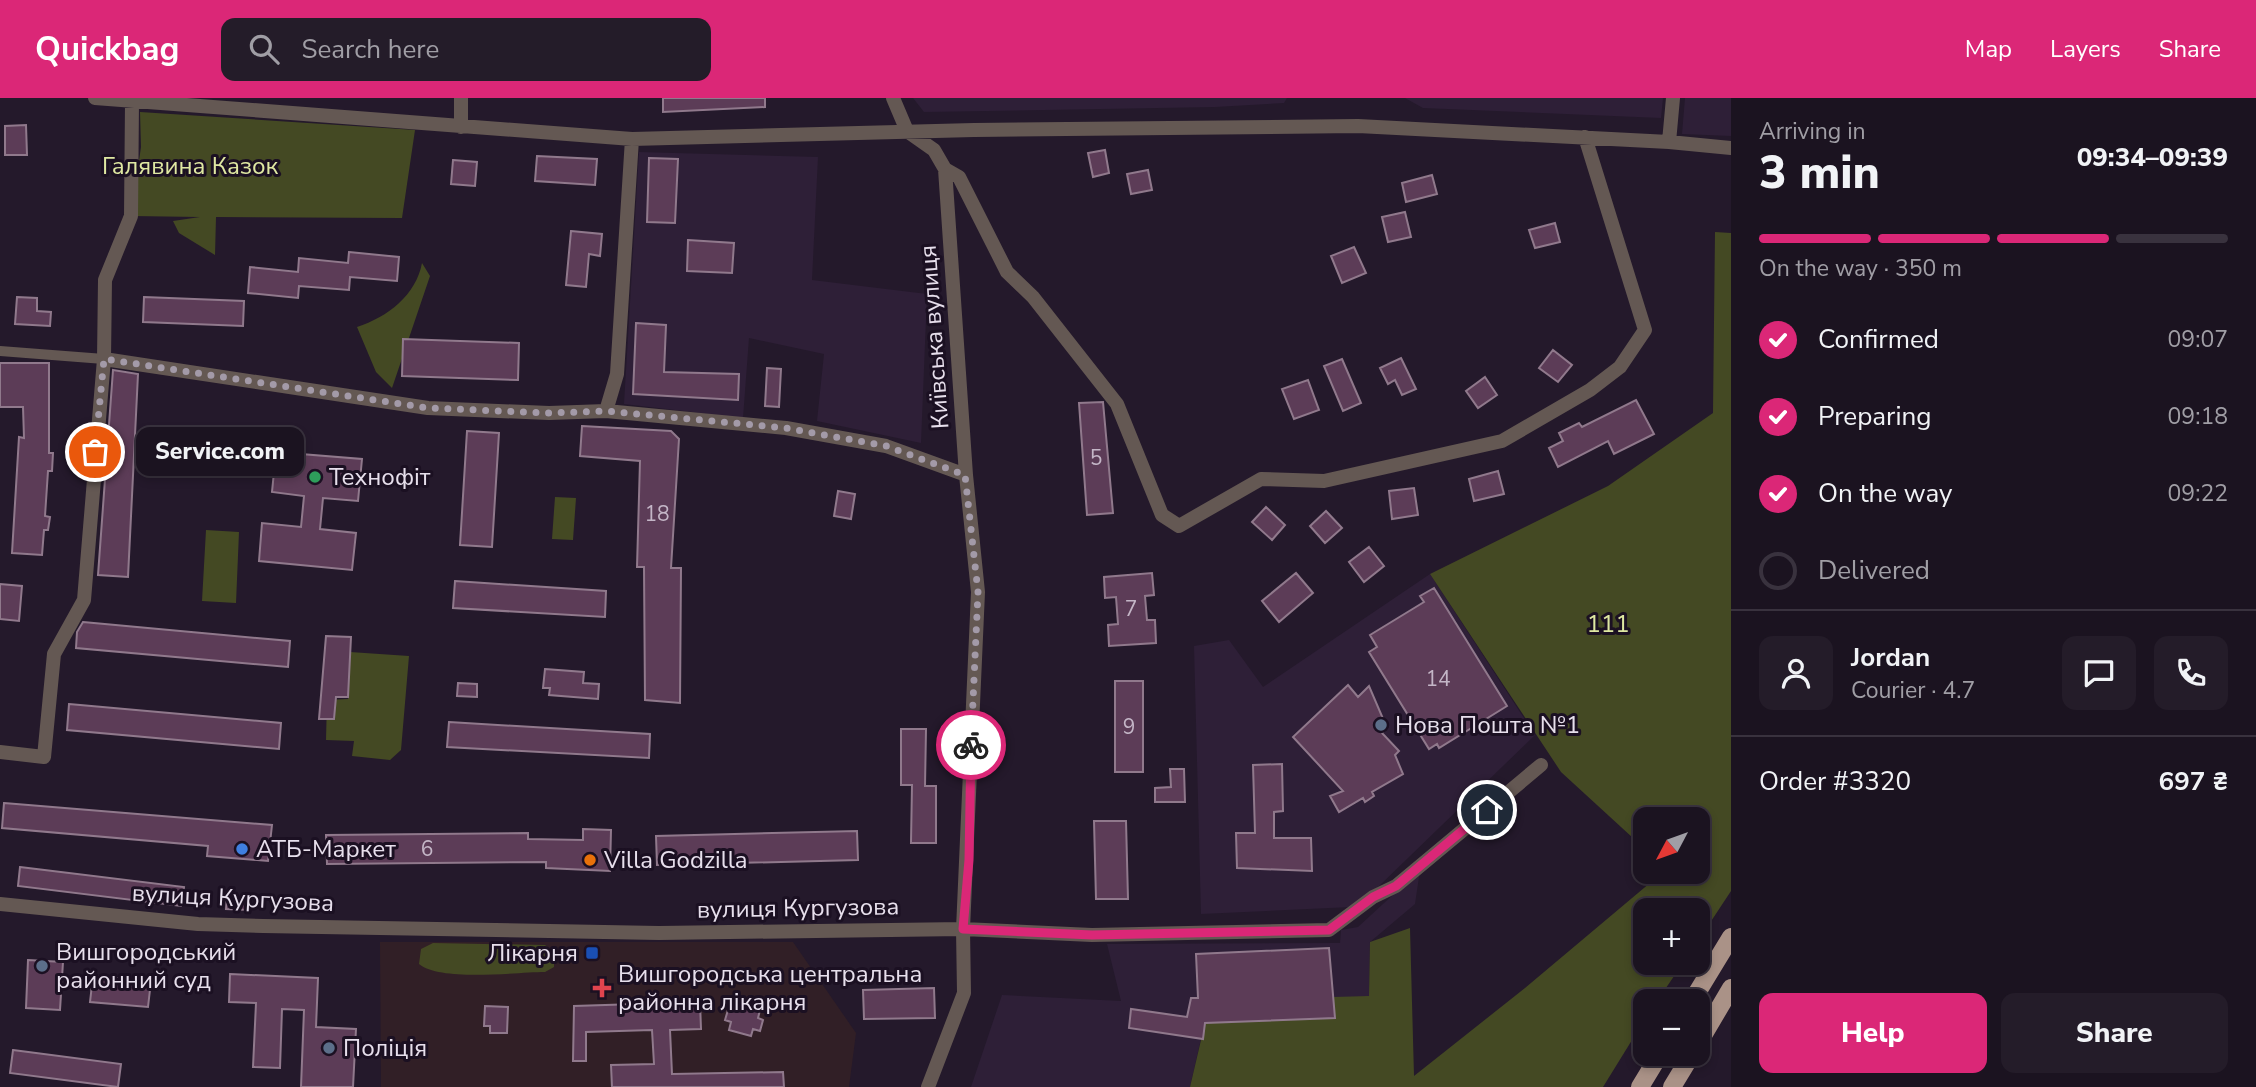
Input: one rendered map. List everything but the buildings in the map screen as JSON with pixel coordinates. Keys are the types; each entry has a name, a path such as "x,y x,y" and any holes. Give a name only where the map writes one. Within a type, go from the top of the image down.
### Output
{"main road":[{"path":"1699,989 1731,937"},
{"path":"1710,1024 1731,988"},
{"path":"1640,1087 1653,1066"},
{"path":"1672,1087 1685,1066"}],"street":[{"path":"95,98 632,139 907,131 1357,126 1585,137 1731,148"},
{"path":"461,98 461,127"},
{"path":"893,98 907,131 934,150 945,169 959,177 1007,272 1033,297 1117,404 1162,515 1179,526 1261,479 1324,481 1502,441 1590,390 1620,366 1645,330 1585,137"},
{"path":"1669,142 1673,98"},
{"path":"0,752 44,757 54,654 84,600 104,359 105,280 131,216 132,102"},
{"path":"606,411 617,374 632,139"},
{"name":"Київська вулиця","path":"928,1087 964,993 963,929 969,860 972,685 978,592 965,475 945,169"},
{"path":"0,351 104,359 428,408 549,413 606,411 786,428 886,446 965,475"},
{"name":"вулиця Кургузова","path":"0,904 198,924 263,926 659,933 963,929 1092,935 1329,930 1373,897 1396,886 1541,765"}],"shaded area":[{"path":"913,98 1287,98 1284,103 1215,107 924,112"},
{"path":"1405,98 1663,98 1661,118 1423,108"},
{"path":"1685,98 1731,98 1731,136 1682,134"},
{"path":"639,152 818,157 812,280 927,294 921,443 817,421 824,354 749,338 743,418 624,404"},
{"path":"1430,574 1535,735 1377,888 1351,907 1201,914 1194,646 1229,640 1263,687"},
{"path":"1420,870 1415,904 1370,942 1369,997 1210,999 1190,1087 971,1087 1002,995 1121,1001 1107,944 1340,943 1341,930 1358,927"},
{"name":"Вишгородська центральна районна лікарня","path":"380,942 793,942 856,1033 849,1087 381,1087"}],"green space":[{"name":"Галявина Казок","path":"140,112 415,130 402,218 216,217 215,255 179,233 173,221 200,217 131,216 141,147"},
{"name":"111","path":"1715,232 1731,233 1731,891 1710,923 1710,898 1633,898 1633,975 1675,975 1665,989 1633,989 1633,1038 1603,1087 1190,1087 1205,1023 1335,1018 1333,997 1369,996 1370,942 1410,928 1414,1076 1525,988 1649,884 1710,884 1710,807 1633,807 1633,838 1561,772 1430,574 1608,486 1713,413"},
{"path":"422,263 430,276 392,388 376,372 357,327 390,311 399,303 414,285"},
{"path":"555,497 576,498 573,540 552,539"},
{"path":"206,530 239,532 236,603 202,601"},
{"path":"350,652 409,656 401,750 390,760 352,756 354,741 326,740 327,700 348,699"},
{"path":"433,943 545,945 554,952 554,967 545,972 479,975 444,973 419,964 421,949"}],"way so far":[{"path":"95,452 104,359 428,408 549,413 606,411 692,418 786,428 886,446 965,475 978,592 971,745"}],"place":[{"name":"Service.com","path":"95,452"},
{"name":"Технофіт","path":"315,477"},
{"name":"Нова Пошта №1","path":"1381,725"},
{"name":"АТБ-Маркет","path":"242,849"},
{"name":"Villa Godzilla","path":"590,860"},
{"name":"Лікарня","path":"592,953"},
{"name":"Вишгородський районний суд","path":"42,966"},
{"name":"Вишгородська центральна районна лікарня","path":"602,988"},
{"name":"Поліція","path":"329,1048"}],"route":[{"path":"971,745 969,860 963,929 1092,935 1329,930 1373,897 1396,886 1487,810"}]}
